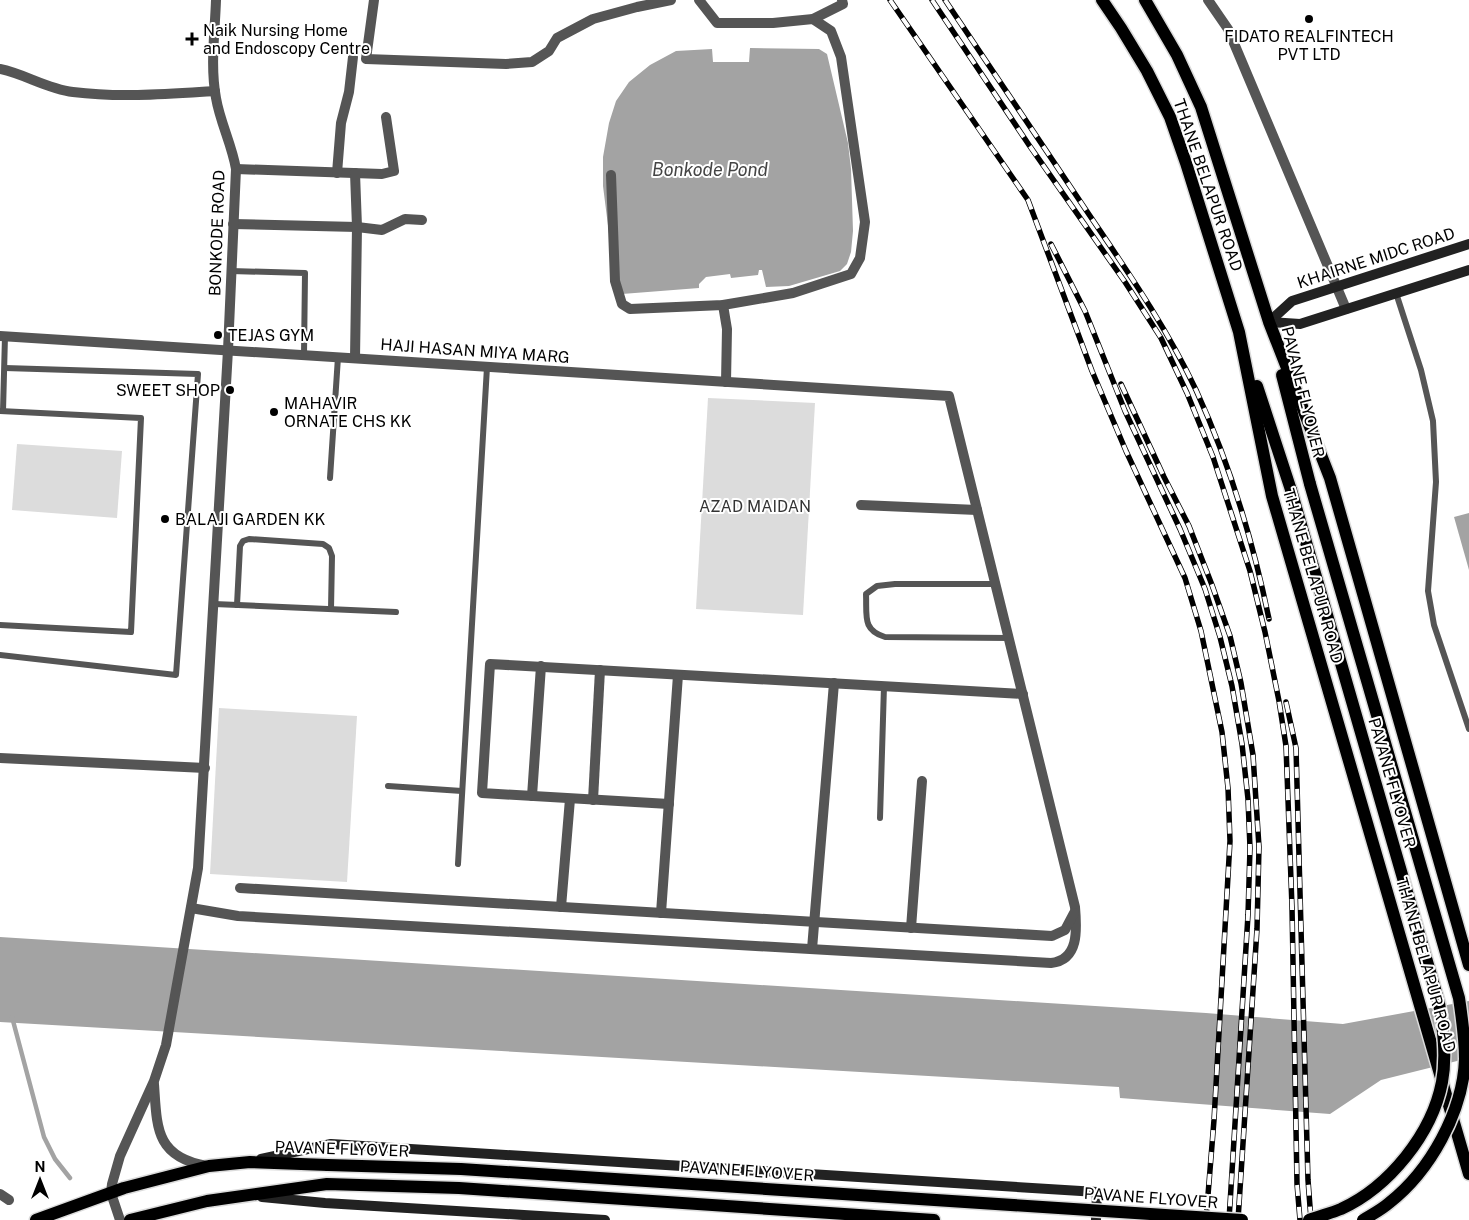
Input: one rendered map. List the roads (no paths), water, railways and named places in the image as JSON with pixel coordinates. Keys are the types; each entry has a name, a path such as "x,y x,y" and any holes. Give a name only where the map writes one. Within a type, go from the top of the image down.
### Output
{"main road":[{"name":"THANE BELAPUR ROAD","path":"1102,0 1122,28 1143,64 1170,117 1239,332 1272,496 1469,1174"},
{"name":"THANE BELAPUR ROAD","path":"1145,0 1177,55 1201,107 1269,322 1330,478 1469,965"},
{"name":"KHAIRNE MIDC ROAD","path":"1269,322 1292,301 1469,244"},
{"path":"1269,322 1300,324 1469,270"},
{"name":"PAVANE FLYOVER","path":"1269,322 1310,484 1459,998 1463,1026 1465,1059 1461,1087 1451,1119 1435,1149 1414,1179 1389,1203 1363,1220"},
{"name":"PAVANE FLYOVER","path":"1239,332 1291,490 1439,1003 1443,1028 1444,1058 1442,1083 1432,1111 1418,1139 1399,1166 1376,1188 1342,1209 1309,1220"},
{"path":"250,1162 331,1144 1097,1192 1096,1220"},
{"name":"PAVANE FLYOVER","path":"36,1220 111,1193 209,1166 250,1162 461,1169 1242,1220"},
{"path":"130,1220 208,1201 326,1184 459,1188 934,1220"},
{"path":"250,1195 325,1203 605,1220"}],"street":[{"name":"BONKODE ROAD","path":"111,1193 120,1156 154,1081 166,1045 198,868 228,350 236,169 215,91 216,0"},
{"path":"374,0 366,59 506,64 532,62 549,51 557,38 593,19 670,0"},
{"path":"699,0 717,23 773,24 813,18 843,4 842,0"},
{"path":"1208,0 1228,29 1346,309"},
{"path":"611,175 614,281 622,304 630,309 723,305 793,293 851,274 860,258 865,222 841,57 831,31 813,18"},
{"path":"337,173 341,123 349,92 352,57"},
{"path":"0,70 22,75 52,88 73,92 143,96 215,91"},
{"path":"236,169 382,174 394,171 386,118"},
{"path":"355,173 357,227 355,358"},
{"path":"233,224 357,227 382,230 405,219 422,220"},
{"path":"723,305 727,329 726,382"},
{"name":"HAJI HASAN MIYA MARG","path":"3,336 949,396 977,510"},
{"path":"191,908 238,916 812,950 1057,963 1067,958 1073,949 1076,925 1075,907 977,510 861,505"},
{"path":"669,804 482,794 490,664 1022,694"},
{"path":"532,796 541,666"},
{"path":"592,800 600,670"},
{"path":"661,913 678,675"},
{"path":"812,950 834,684"},
{"path":"0,758 205,768"},
{"path":"911,928 922,781"},
{"path":"561,907 570,799"},
{"path":"240,888 1052,936 1065,930 1071,921 1075,907"},
{"path":"154,1081 156,1122 165,1143 172,1153 182,1159 194,1164 209,1166"},
{"path":"111,1193 120,1220"}],"lane":[{"path":"231,270 306,273 304,355"},
{"path":"1396,293 1421,370 1433,421 1436,482 1428,591 1434,625 1469,729"},
{"path":"0,625 131,632 142,418 2,411 2,387 5,368 3,336"},
{"path":"330,478 338,357"},
{"path":"458,864 488,367"},
{"path":"0,655 176,675 198,374 5,368"},
{"path":"237,605 240,546 243,541 249,539 323,544 329,548 332,556 332,609"},
{"path":"995,584 896,584 877,586 866,594 867,625 874,634 885,638 1009,638"},
{"path":"214,604 396,612"},
{"path":"880,818 884,686"},
{"path":"388,786 462,791"}],"water":[{"name":"Bonkode Pond","path":"750,48 819,49 827,54 848,143 851,169 853,231 851,252 847,264 840,271 789,286 766,287 762,270 759,270 758,275 731,278 730,274 706,277 699,284 699,288 622,294 615,281 603,186 603,157 609,123 616,101 629,82 650,65 676,51 712,49 713,62 749,62"},
{"path":"1469,513 1469,570 1454,517"},
{"path":"0,937 1206,1013 1343,1024 1469,1001 1469,1058 1381,1080 1330,1114 1120,1098 1119,1087 0,1022"}],"waterway":[{"path":"12,1017 44,1137 55,1159 70,1178"}],"railway":[{"path":"890,0 1028,200 1092,371 1126,451 1185,578 1201,631 1222,732 1228,788 1230,841 1214,1120 1206,1220"},
{"path":"932,0 1029,145 1125,282 1161,338 1187,393 1213,457 1250,571 1265,632 1286,746 1292,907 1297,1184 1300,1220"},
{"path":"945,0 1130,276 1172,343 1196,390 1219,445 1248,531 1269,619"},
{"path":"1051,244 1085,311 1125,411 1180,529 1205,589 1220,637 1232,686 1242,744 1248,799 1250,848 1248,915 1229,1220"},
{"path":"1121,384 1189,526 1212,585 1230,636 1241,683 1253,755 1259,847 1257,929 1238,1220"},
{"path":"1286,702 1296,748 1308,1180 1311,1220"}],"place":[{"name":"FIDATO REALFINTECH PVT LTD","path":"1309,19"},
{"name":"Naik Nursing Home and Endoscopy Centre","path":"192,39"},
{"name":"TEJAS GYM","path":"218,335"},
{"name":"SWEET SHOP","path":"230,390"},
{"name":"MAHAVIR ORNATE CHS KK","path":"274,412"},
{"name":"BALAJI GARDEN KK","path":"165,519"}],"park label":[{"name":"AZAD MAIDAN","path":"755,506"}]}
